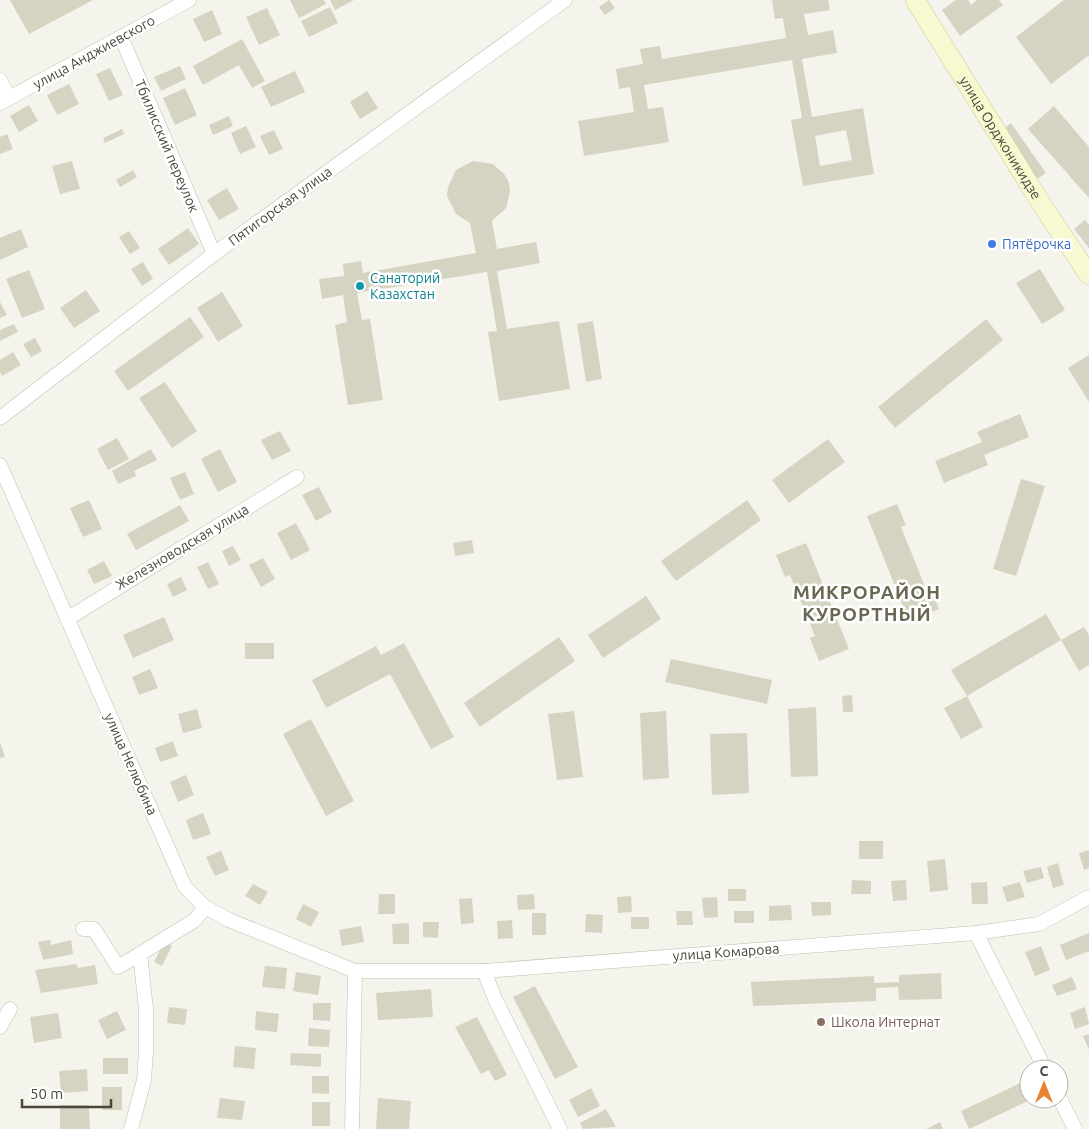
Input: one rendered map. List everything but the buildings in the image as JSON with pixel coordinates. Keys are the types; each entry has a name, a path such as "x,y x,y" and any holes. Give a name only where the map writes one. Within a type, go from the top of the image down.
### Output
{"main road":[{"name":"улица Орджоникидзе","path":"921,2 1039,200 1089,275"}],"street":[{"name":"улица Анджиевского","path":"5,101 189,0"},
{"name":"Пятигорская улица","path":"0,418 214,254 565,0"},
{"name":"Тбилисский переулок","path":"121,38 214,254"},
{"path":"0,80 5,101"},
{"name":"улица Нелюбина","path":"0,465 185,886 205,908 228,920 355,971"},
{"name":"Железноводская улица","path":"67,619 297,477"},
{"name":"улица Комарова","path":"355,971 484,971 976,933 1039,924 1089,897"},
{"path":"83,929 94,929 118,967 195,920 205,908"},
{"path":"976,933 1040,1059"},
{"path":"131,1129 144,1080 146,1052 146,1009 139,964 140,954"},
{"path":"352,1129 355,971"},
{"path":"484,971 560,1129"},
{"path":"0,1027 10,1009"},
{"path":"1065,1109 1075,1129"}],"place":[{"name":"Пятёрочка","path":"992,244"},
{"name":"Санаторий Казахстан","path":"360,286"},
{"name":"Школа Интернат","path":"821,1022"}],"district":[{"name":"МИКРОРАЙОН КУРОРТНЫЙ","path":"867,603"}]}
